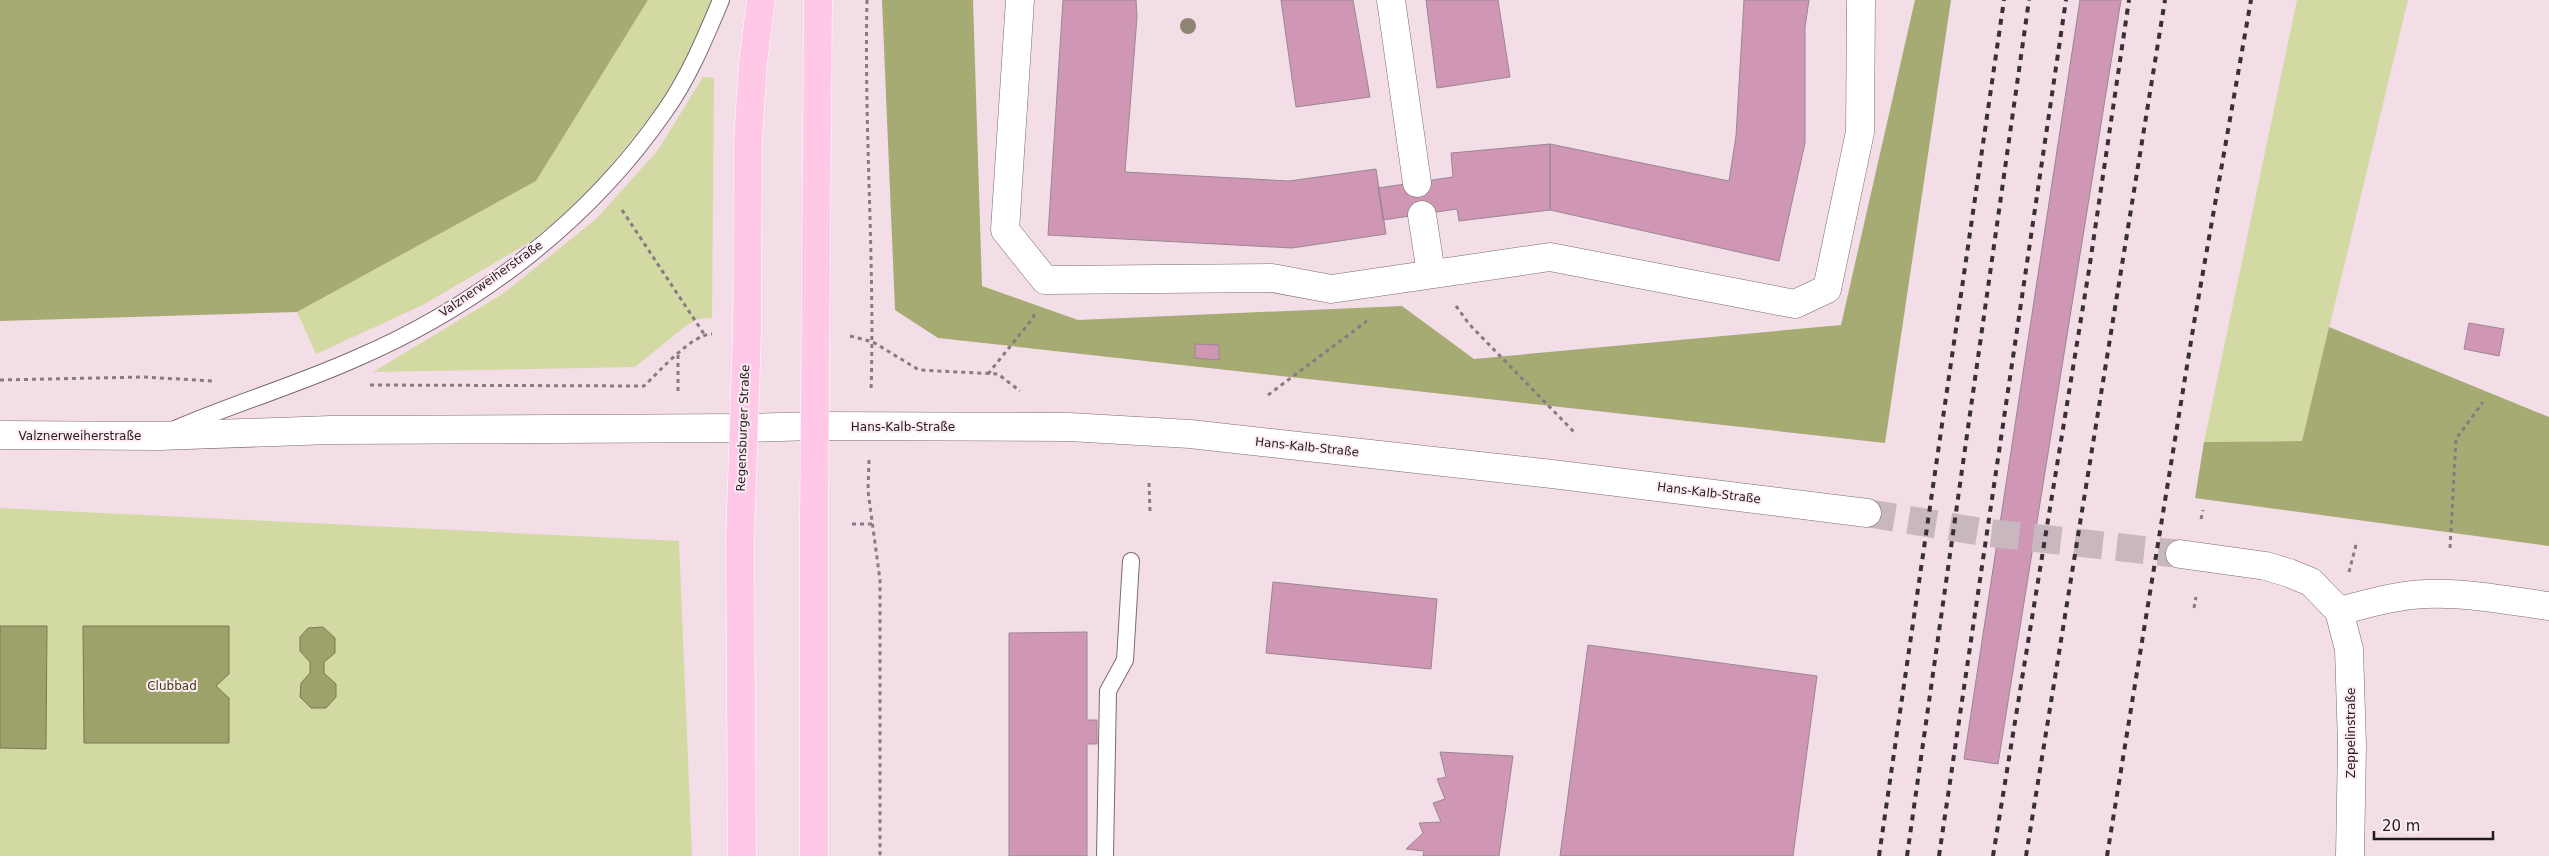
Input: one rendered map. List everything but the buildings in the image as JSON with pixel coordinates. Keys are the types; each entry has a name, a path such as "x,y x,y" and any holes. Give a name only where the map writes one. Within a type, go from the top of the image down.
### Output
{"main road":[{"name":"Regensburger Straße","path":"742,856 740,539 747,333 748,141 753,63 761,0"},
{"path":"814,856 818,0"}],"street":[{"path":"1020,0 1005,230 1045,280 1272,278 1331,289 1550,257 1795,304 1827,289 1860,132 1861,0"},
{"path":"1391,0 1417,183"},
{"path":"1422,215 1431,273"},
{"name":"Hans-Kalb-Straße","path":"743,428 815,426 1069,427 1190,434 1552,474 1867,513"},
{"name":"Valznerweiherstraße","path":"0,436 159,436 331,430 743,428"},
{"path":"2180,554 2266,566 2289,573 2311,582 2338,611 2398,597 2426,594 2446,594 2549,606"},
{"name":"Zeppelinstraße","path":"2338,611 2349,649 2352,745 2350,856"}],"lane":[{"name":"Valznerweiherstraße","path":"159,436 230,406 291,385 358,358 409,333 473,294 537,249 602,188 637,149 666,110 699,50 721,0"},
{"path":"1105,856 1108,690 1125,660 1131,561"}],"path":[{"path":"866,0 865,57 873,342 868,491 880,580 880,856"},
{"path":"602,188 617,202 704,334"},
{"path":"988,374 1033,318 1045,280"},
{"path":"1268,395 1369,319"},
{"path":"1469,324 1575,432"},
{"path":"365,385 644,386 678,354 704,334 747,333"},
{"path":"816,334 838,333 873,342 919,370 998,374 1022,392"},
{"path":"678,354 678,391"},
{"path":"0,380 143,377 218,381"},
{"path":"2450,548 2456,439 2483,402"},
{"path":"1148,483 1150,511"},
{"path":"2201,519 2203,510"},
{"path":"852,524 872,524"},
{"path":"2194,608 2196,597"}],"green space":[{"path":"648,0 715,0 690,58 659,107 588,193 530,242 423,305 316,354 297,312 536,181"},
{"path":"2297,0 2408,0 2302,441 2204,442"},
{"path":"703,77 714,78 712,318 698,319 687,325 635,367 373,372 504,293 596,219 658,150"},
{"name":"Clubbad","path":"0,508 679,541 692,856 0,856"}],"shaded area":[{"path":"0,0 648,0 536,181 297,312 0,321"},
{"path":"882,0 973,0 982,286 1078,320 1402,306 1474,359 1841,325 1915,0 1951,0 1885,443 938,338 895,310"},
{"path":"2329,327 2549,417 2549,546 2195,498 2204,442 2302,441"},
{"path":"0,626 47,626 46,749 0,748"},
{"path":"83,626 229,626 229,674 216,686 229,698 229,743 84,743"},
{"path":"323,627 335,638 335,653 324,662 324,673 336,684 336,697 326,708 311,708 300,697 301,683 310,673 310,662 300,651 300,637 308,628"}],"tunnel":[{"path":"1867,513 1982,532 2180,554"}],"railway":[{"path":"1879,856 2004,0"},
{"path":"1907,856 2029,0"},
{"path":"1939,856 2066,0"},
{"path":"1993,856 2089,270 2129,0"},
{"path":"2026,856 2165,0"},
{"path":"2107,856 2194,323 2251,0"}]}
